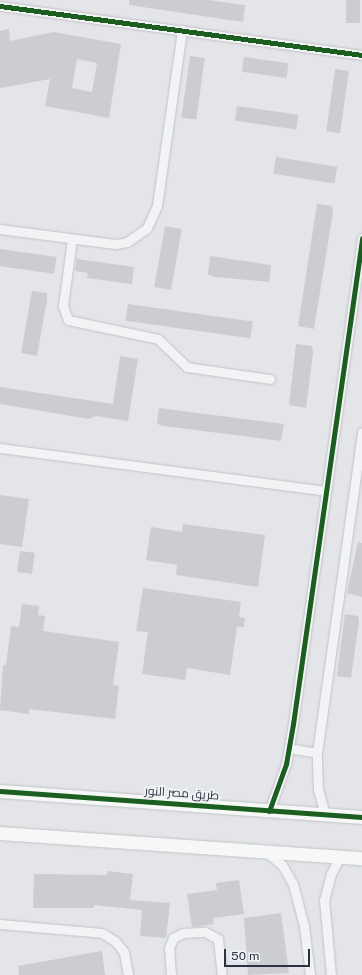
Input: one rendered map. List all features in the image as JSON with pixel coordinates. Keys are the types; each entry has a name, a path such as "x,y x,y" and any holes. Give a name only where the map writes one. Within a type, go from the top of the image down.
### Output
{"street":[{"path":"0,6 362,56"},
{"path":"0,229 115,244 127,242 147,228 154,218 182,30"},
{"path":"269,811 289,748 362,238"},
{"path":"72,239 63,306 68,320 158,339 188,367 270,380"},
{"path":"325,814 318,790 317,753 362,432"},
{"path":"0,448 325,491"},
{"path":"289,748 317,753"},
{"name":"طريق مصر النور","path":"0,791 362,817"},
{"path":"0,833 362,858"},
{"path":"265,851 282,865 293,884 304,926 310,975"},
{"path":"331,975 324,900 331,874 340,856"},
{"path":"0,924 102,933 115,941 124,952 128,975"},
{"path":"171,975 169,948 174,938 183,934 205,932 218,939 222,975"}],"building":[{"path":"129,0 208,0 245,5 243,22 129,5"},
{"path":"346,0 360,0 360,23 346,23"},
{"path":"9,29 10,41 54,32 121,44 109,118 45,106 50,79 0,88 0,31","holes":["77,59 97,63 92,92 72,88"]},
{"path":"190,56 205,58 196,119 181,117"},
{"path":"244,57 289,63 286,78 242,72"},
{"path":"335,69 349,71 340,133 326,131"},
{"path":"237,106 298,115 296,129 235,121"},
{"path":"276,157 337,167 335,183 273,174"},
{"path":"317,204 332,206 333,212 314,329 298,326"},
{"path":"165,226 182,229 171,290 154,287"},
{"path":"0,249 56,257 54,274 0,266"},
{"path":"210,256 271,265 269,282 215,277 208,274"},
{"path":"77,259 134,267 132,284 87,278 88,273 75,271"},
{"path":"32,291 47,293 37,356 21,353"},
{"path":"128,304 253,322 250,338 126,321"},
{"path":"296,344 312,346 313,353 306,408 289,405"},
{"path":"120,356 138,359 128,421 96,416 89,419 0,404 0,387 113,404"},
{"path":"159,408 284,424 281,441 164,426 157,424"},
{"path":"0,495 29,499 22,547 0,544"},
{"path":"183,524 265,535 258,587 176,575 177,565 146,560 151,527 182,532"},
{"path":"358,542 362,543 362,597 347,593"},
{"path":"20,551 35,553 32,574 17,572"},
{"path":"143,588 241,602 239,617 245,618 244,627 237,627 230,675 187,668 185,680 142,674 148,632 136,631"},
{"path":"22,604 39,606 38,615 45,616 43,631 119,642 113,685 119,686 115,719 29,709 29,714 0,710 3,665 6,665 11,626 19,627"},
{"path":"345,614 358,616 359,621 351,678 337,676"},
{"path":"107,871 133,874 130,900 170,903 166,938 140,936 142,910 94,905 94,908 33,908 34,874 107,875"},
{"path":"239,880 244,914 213,918 214,924 192,927 187,894 217,890 216,883"},
{"path":"281,913 289,973 248,975 244,918"},
{"path":"102,951 105,975 19,975 18,966"}],"cycle path":[{"path":"0,6 362,55"},
{"path":"269,811 286,764 293,724 362,238"},
{"path":"0,791 362,817"}]}
